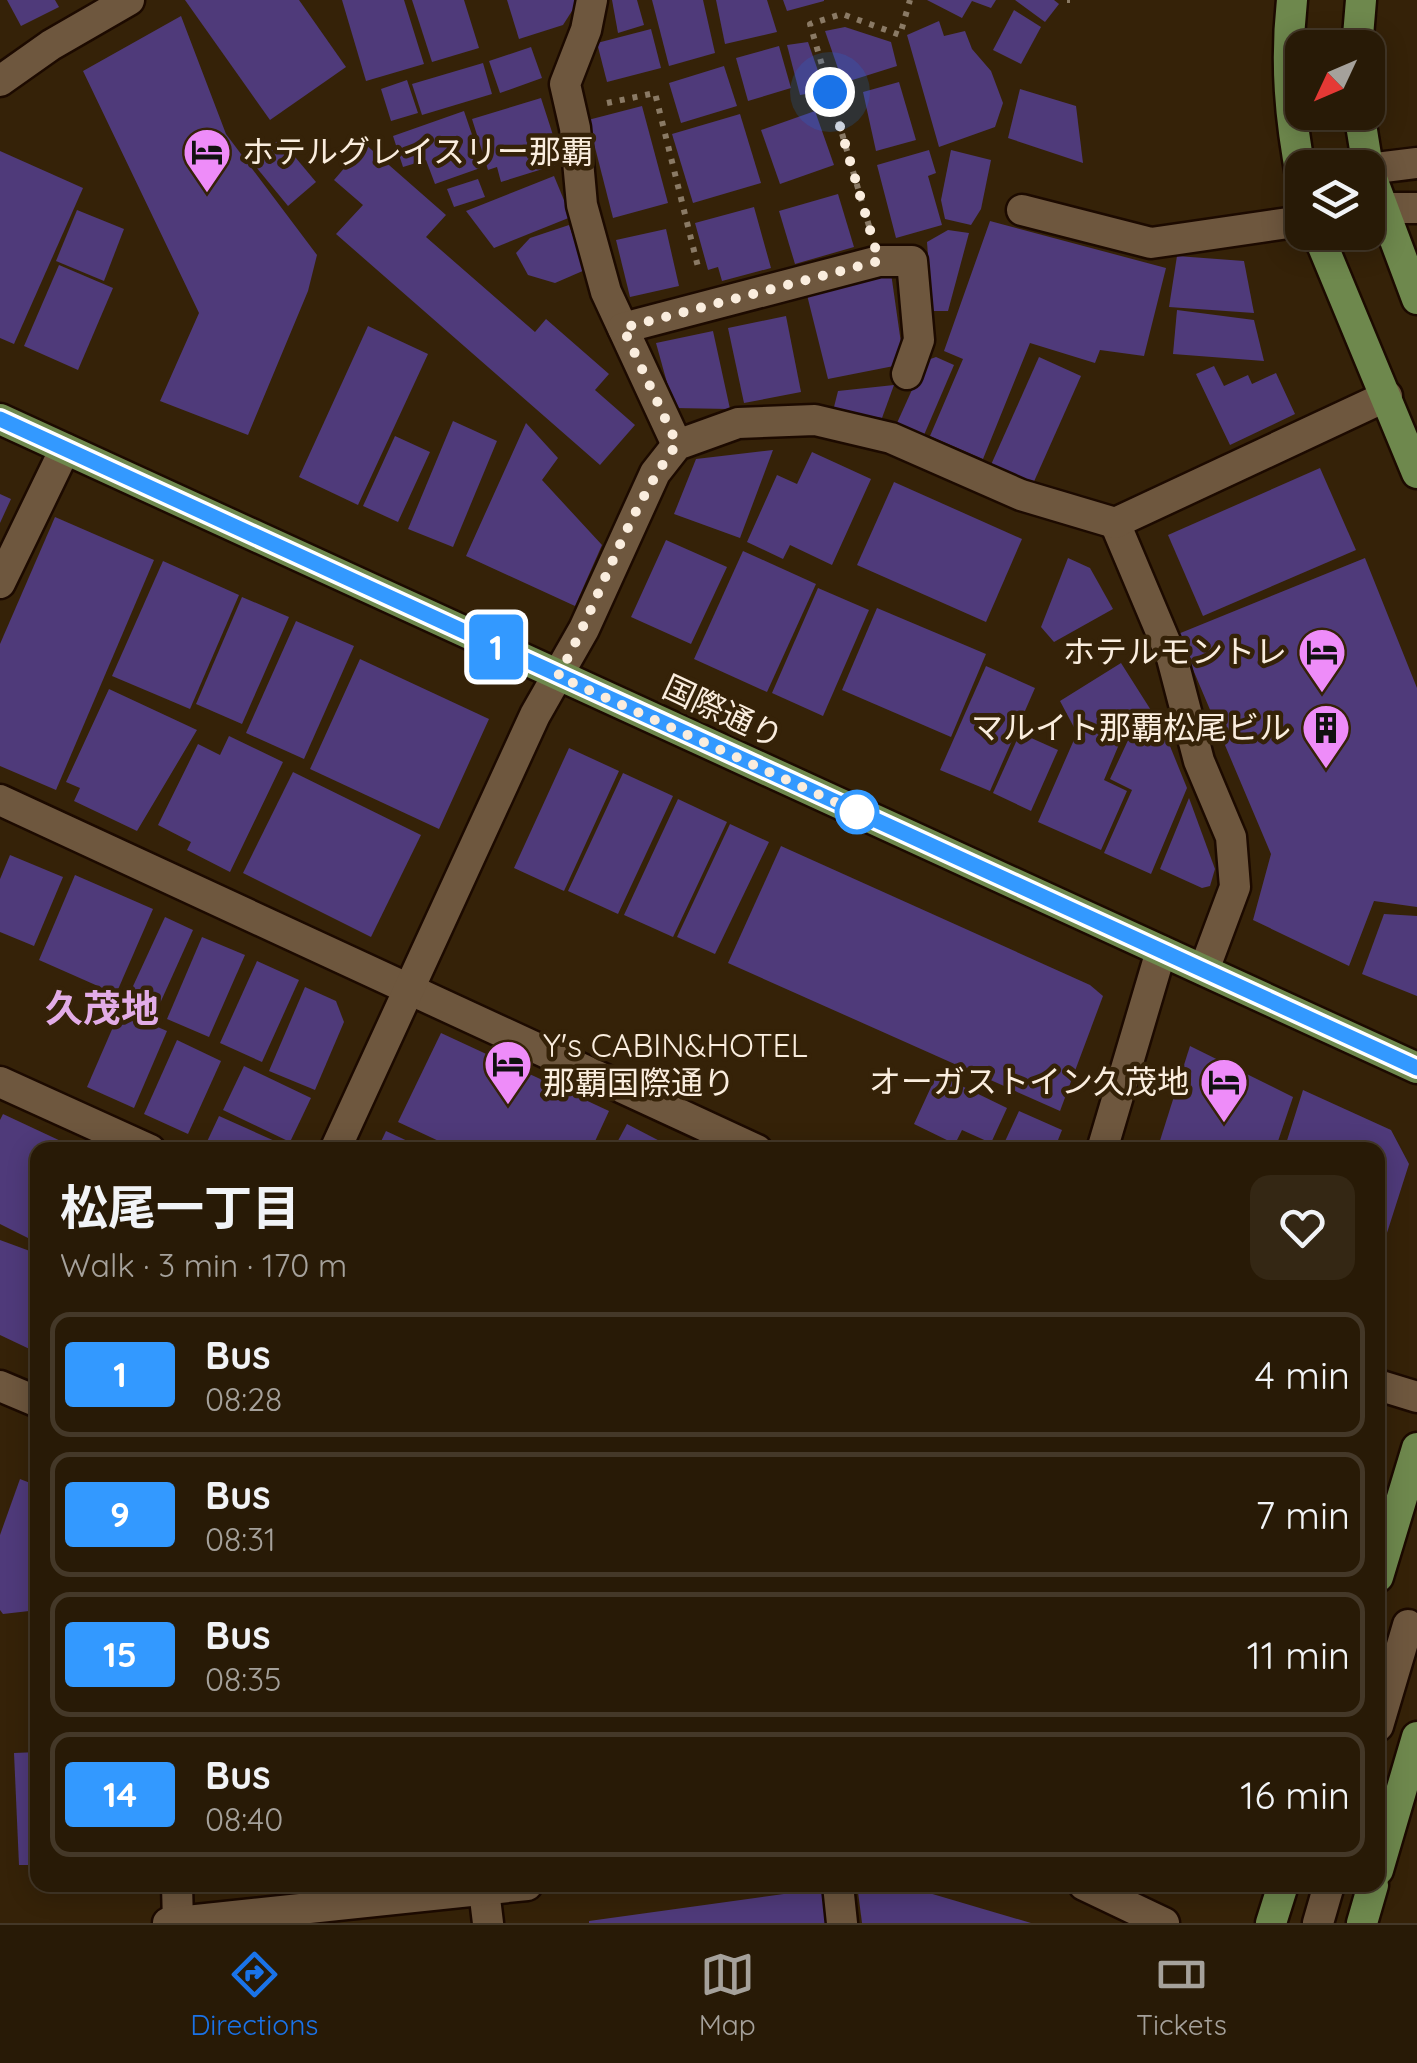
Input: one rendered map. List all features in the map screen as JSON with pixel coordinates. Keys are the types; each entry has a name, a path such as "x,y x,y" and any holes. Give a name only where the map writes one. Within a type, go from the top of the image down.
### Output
{"main road":[{"path":"1292,0 1288,106 1296,150"},
{"path":"1358,30 1361,0"},
{"path":"1385,230 1417,299"},
{"path":"1325,250 1417,473"},
{"name":"国際通り","path":"0,419 1417,1068"},
{"path":"1385,1554 1417,1448"},
{"path":"1385,1846 1417,1737"},
{"path":"1271,1923 1281,1892"},
{"path":"1362,1923 1371,1892"}],"street":[{"path":"0,81 50,45 129,0"},
{"path":"592,0 586,30 566,84 582,205 606,292 677,444"},
{"path":"1385,167 1417,164"},
{"path":"1385,208 1417,208"},
{"path":"1022,210 1151,243 1285,223"},
{"path":"623,328 879,261 912,262 918,340 907,374"},
{"path":"339,1142 534,715 584,629 655,473 677,444 738,424 815,420 890,438 1021,495 1115,523 1386,396"},
{"path":"0,583 64,449"},
{"path":"1115,523 1172,658 1199,761 1231,837 1235,886 1204,970"},
{"path":"0,800 740,1142"},
{"path":"1104,1142 1161,951"},
{"path":"0,1082 132,1142"},
{"path":"0,1386 30,1399"},
{"path":"1385,1388 1417,1398"},
{"path":"1385,1702 1408,1624"},
{"path":"176,1892 178,1923"},
{"path":"168,1923 424,1892"},
{"path":"484,1892 488,1923"},
{"path":"839,1892 842,1923"},
{"path":"1099,1892 1164,1923"},
{"path":"1318,1923 1327,1892"}],"path":[{"path":"879,261 810,24 842,14 900,35 910,0"},
{"path":"572,111 655,92 708,306"}],"building":[{"path":"7,0 55,0 59,7 21,26"},
{"path":"185,0 299,0 346,67 270,120"},
{"path":"342,0 404,0 424,64 366,81"},
{"path":"412,0 464,0 479,48 432,62"},
{"path":"507,0 579,0 563,25 519,39"},
{"path":"612,0 637,0 644,25 618,33"},
{"path":"652,0 703,0 715,53 669,66"},
{"path":"716,0 767,0 777,32 725,44"},
{"path":"783,0 824,0 824,1 787,11"},
{"path":"927,0 996,0 991,8 972,1 962,18"},
{"path":"1015,0 1054,0 1059,4 1045,22"},
{"path":"1014,10 1041,27 1021,64 993,50"},
{"name":"ホテルグレイスリー那覇","path":"181,16 226,134 317,255 308,291 248,435 160,401 199,313 83,71"},
{"path":"939,21 944,36 965,31 972,49 991,71 1003,103 995,127 939,147 907,35"},
{"path":"845,27 891,42 897,66 843,83 825,31"},
{"path":"651,29 661,68 607,82 597,43"},
{"path":"808,42 825,91 800,95 787,45"},
{"path":"779,46 791,88 748,101 736,58"},
{"path":"531,47 542,78 500,93 489,61"},
{"path":"483,63 492,94 422,115 412,84"},
{"path":"724,66 737,106 681,123 669,83"},
{"path":"407,80 418,113 391,121 381,89"},
{"path":"899,82 916,140 876,151 863,92"},
{"path":"1020,89 1076,106 1083,163 1008,138"},
{"path":"541,98 562,163 501,182 497,167 488,170 472,119"},
{"path":"642,106 668,203 613,218 588,120"},
{"path":"464,111 483,167 435,184 426,160 403,167 393,136"},
{"path":"815,111 834,165 780,184 761,130"},
{"path":"740,114 761,183 693,203 672,134"},
{"path":"280,139 316,182 288,206 252,162"},
{"path":"365,144 446,215 426,237 535,332 546,319 609,374 595,390 635,425 600,465 336,234 363,205 334,180"},
{"path":"929,150 936,173 928,176 942,225 896,238 877,165"},
{"path":"951,150 991,160 981,209 971,225 945,219 941,200"},
{"path":"0,151 83,188 14,344 0,338"},
{"path":"554,176 571,217 494,248 466,211"},
{"path":"478,179 485,197 454,207 447,189"},
{"path":"838,194 854,247 795,264 779,211"},
{"path":"754,207 771,268 722,281 718,267 708,270 695,223"},
{"path":"77,210 124,229 104,281 56,261"},
{"path":"990,221 1166,268 1144,356 1100,350 1095,363 1030,343 983,459 930,436 963,359 944,351"},
{"path":"569,225 585,270 555,283 528,275 516,253 530,238"},
{"path":"666,229 679,286 630,297 616,240"},
{"path":"948,230 969,233 948,311 932,311 927,242"},
{"path":"1177,256 1244,261 1254,313 1169,307"},
{"path":"59,265 113,288 78,370 24,346"},
{"path":"891,273 904,364 828,379 807,295"},
{"path":"1177,310 1254,320 1264,361 1173,354"},
{"path":"786,316 801,392 744,403 728,328"},
{"path":"368,326 428,354 358,505 299,477"},
{"path":"713,331 730,409 674,408 656,343"},
{"path":"936,357 954,365 924,435 897,423 925,361"},
{"path":"1039,357 1081,376 1032,486 990,467"},
{"path":"1214,366 1224,386 1248,375 1252,384 1276,373 1295,414 1230,445 1196,374"},
{"path":"894,385 882,418 833,411 838,391"},
{"path":"453,421 497,441 453,547 408,529"},
{"path":"526,423 558,458 542,480 602,545 575,606 466,556"},
{"path":"395,436 430,452 398,522 363,506"},
{"path":"773,450 740,538 674,514 696,459"},
{"path":"812,452 871,479 832,565 790,545 783,559 747,542 777,475 797,484"},
{"path":"1320,468 1356,550 1203,616 1168,535"},
{"path":"894,482 1022,539 986,622 857,565"},
{"path":"0,494 11,499 0,523"},
{"path":"55,517 154,560 56,790 0,766 0,644"},
{"path":"666,540 727,567 691,644 631,617"},
{"path":"743,551 816,584 767,692 694,659"},
{"path":"1068,558 1090,568 1113,609 1054,642 1041,627"},
{"name":"マルイト那覇松尾ビル","path":"1365,558 1417,688 1417,907 1374,901 1349,966 1253,920 1271,854 1178,634"},
{"path":"163,561 239,595 190,709 112,676"},
{"path":"818,588 869,610 823,716 772,693"},
{"path":"242,597 289,617 242,724 196,704"},
{"path":"877,608 986,654 951,737 842,690"},
{"path":"296,621 354,646 304,759 246,733"},
{"path":"360,659 489,719 439,829 310,769"},
{"path":"1121,663 1154,715 1111,739 1120,742 1104,780 1127,791 1101,850 1038,822 1077,733 1060,701"},
{"path":"986,666 1035,688 990,791 940,770"},
{"path":"109,689 197,730 137,831 74,801 80,788 66,782"},
{"path":"1161,724 1187,788 1151,874 1104,853 1132,790 1110,779 1130,736"},
{"path":"1020,733 1058,750 1031,811 993,793"},
{"path":"229,736 283,762 230,872 187,850 191,842 158,825 198,744 220,755"},
{"path":"569,748 619,771 564,891 514,868"},
{"path":"293,772 421,835 371,937 243,873"},
{"path":"623,773 673,796 618,914 568,891"},
{"path":"1189,798 1215,869 1210,886 1202,888 1160,869"},
{"path":"678,799 727,822 673,937 624,915"},
{"path":"730,824 769,842 715,954 677,937"},
{"path":"781,846 1090,985 1103,996 1060,1111 728,963"},
{"path":"10,855 63,877 34,946 0,932 0,879"},
{"path":"75,875 153,909 116,994 39,960"},
{"path":"1384,914 1417,916 1417,996 1362,974"},
{"path":"165,917 193,930 157,1010 128,997"},
{"path":"202,937 245,955 209,1037 167,1019"},
{"path":"257,961 299,980 262,1062 220,1043"},
{"path":"305,987 336,1001 344,1022 315,1090 269,1071"},
{"path":"120,1011 167,1031 134,1108 87,1087"},
{"path":"441,1033 609,1111 595,1142 441,1142 398,1122"},
{"path":"177,1040 221,1061 188,1134 144,1114"},
{"name":"オーガストイン久茂地","path":"1190,1046 1293,1097 1278,1142 1160,1142"},
{"path":"244,1066 311,1098 290,1142 223,1110"},
{"path":"937,1074 1007,1108 991,1142 962,1130 956,1142 951,1142 914,1124"},
{"path":"1303,1090 1391,1130 1409,1164 1385,1239 1385,1142 1287,1142"},
{"path":"1019,1111 1062,1130 1057,1142 1005,1142"},
{"path":"3,1114 63,1142 30,1142 30,1239 0,1224"},
{"path":"219,1116 277,1142 207,1142"},
{"path":"627,1124 662,1142 617,1142"},
{"path":"386,1131 410,1142 381,1142"},
{"path":"0,1240 30,1251 30,1349 0,1335"},
{"path":"20,1479 30,1483 30,1611 3,1614 0,1610 0,1535"},
{"path":"30,1752 30,1865 19,1865 14,1753"},
{"path":"798,1892 835,1892 840,1923 589,1923"},
{"path":"858,1892 926,1892 1031,1923 862,1923"}],"bus line":[{"name":"1","path":"0,419 1417,1068"}],"place":[{"name":"ホテルグレイスリー那覇","path":"207,194"},
{"name":"ホテルモントレ","path":"1322,694"},
{"name":"マルイト那覇松尾ビル","path":"1326,770"},
{"name":"Y's CABIN&HOTEL 那覇国際通り","path":"508,1106"},
{"name":"オーガストイン久茂地","path":"1224,1124"}],"district":[{"name":"久茂地","path":"102,1009"}],"route":[{"path":"830,92 879,261 623,328 677,444 655,473 584,629 558,676 866,816 857,812"}]}
